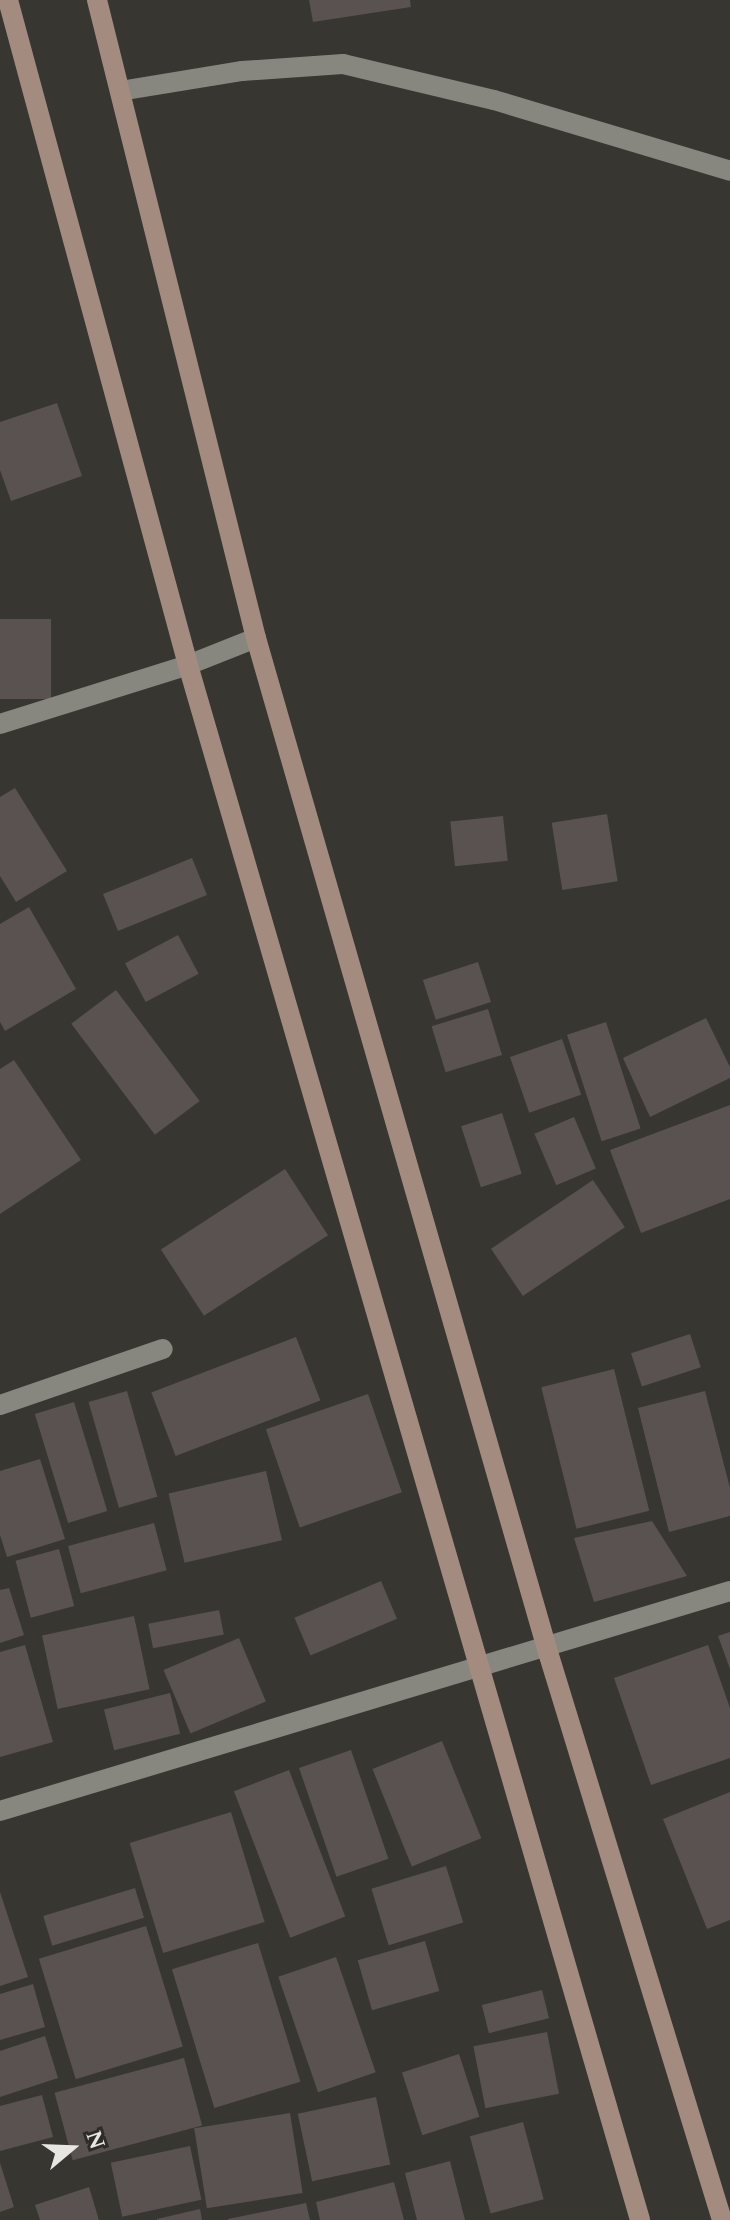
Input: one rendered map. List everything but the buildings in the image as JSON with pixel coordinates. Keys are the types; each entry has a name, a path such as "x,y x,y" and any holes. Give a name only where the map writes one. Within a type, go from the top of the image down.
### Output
{"street":[{"path":"8,0 188,665 640,2220"},
{"path":"97,0 256,638 547,1649 722,2220"},
{"path":"120,91 242,71 343,64 494,100 730,171"},
{"path":"0,724 188,665 256,638"},
{"path":"0,1405 163,1349"},
{"path":"0,1811 547,1649 730,1591"}]}
